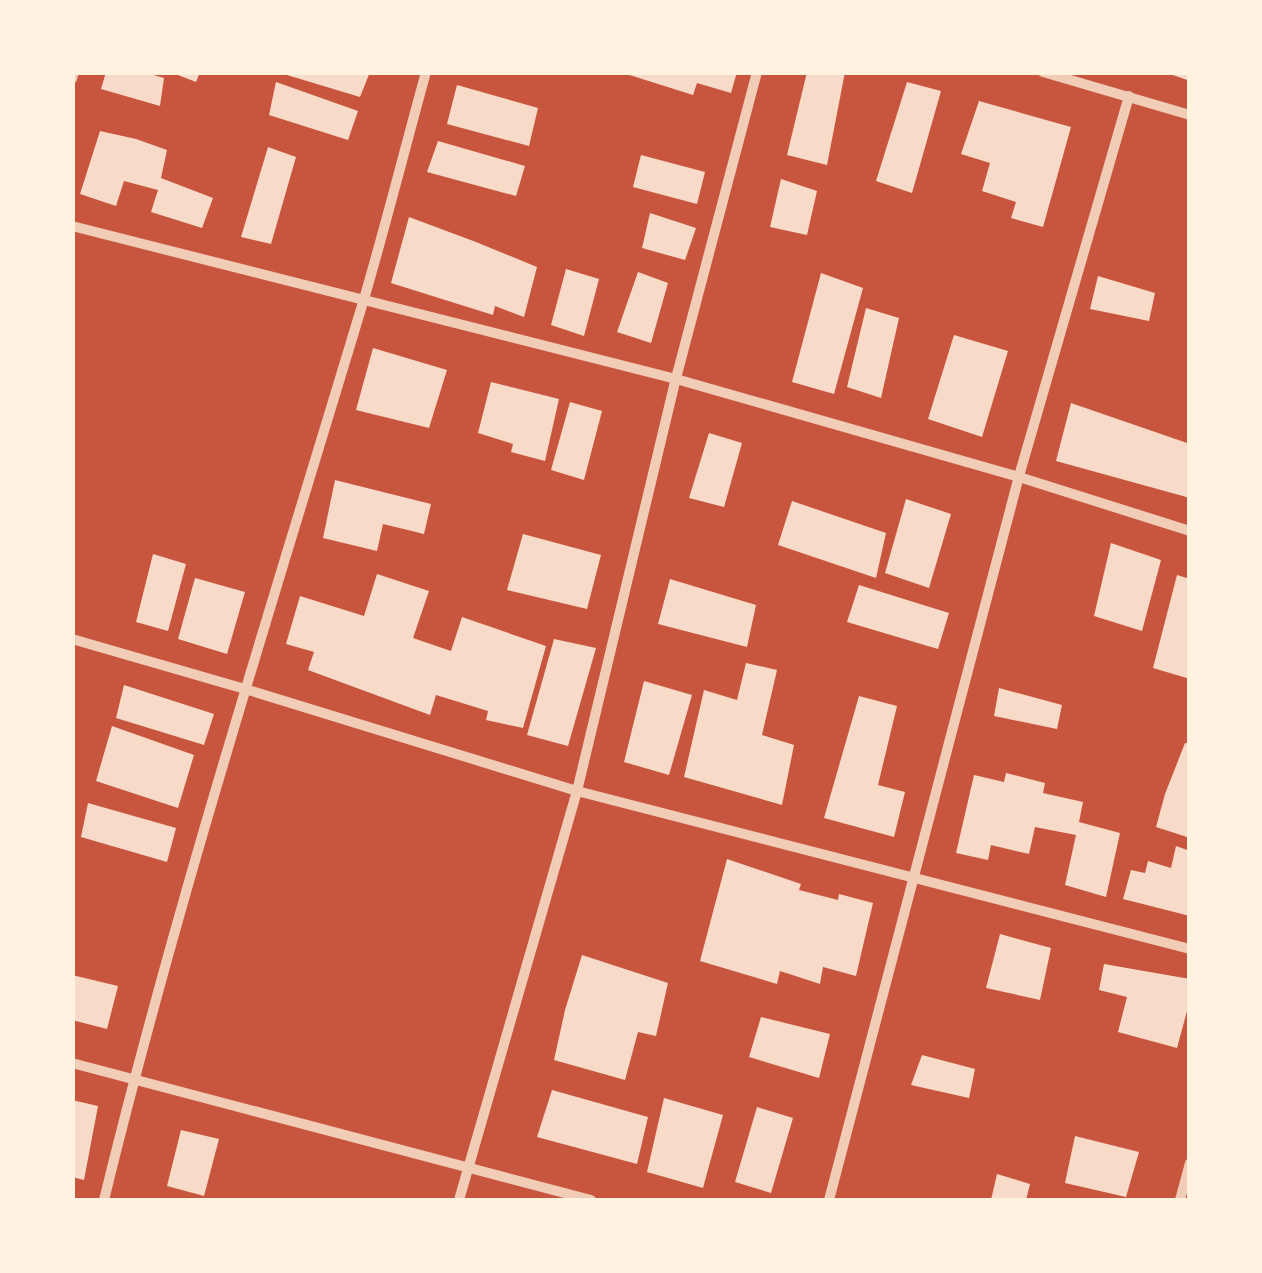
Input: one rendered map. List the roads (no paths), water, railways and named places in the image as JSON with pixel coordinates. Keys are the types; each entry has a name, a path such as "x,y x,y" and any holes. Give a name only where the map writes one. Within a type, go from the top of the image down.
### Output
{"street":[{"path":"104,1200 134,1078 245,689 364,300 426,72"},
{"path":"460,1200 577,791 676,379 757,72"},
{"path":"1043,72 1190,114"},
{"path":"829,1200 1018,477 1129,96"},
{"path":"72,226 676,379 1018,477 1190,531"},
{"path":"72,639 577,791 1190,949"},
{"path":"72,1063 591,1200"},
{"path":"1180,1200 1190,1162"}]}
